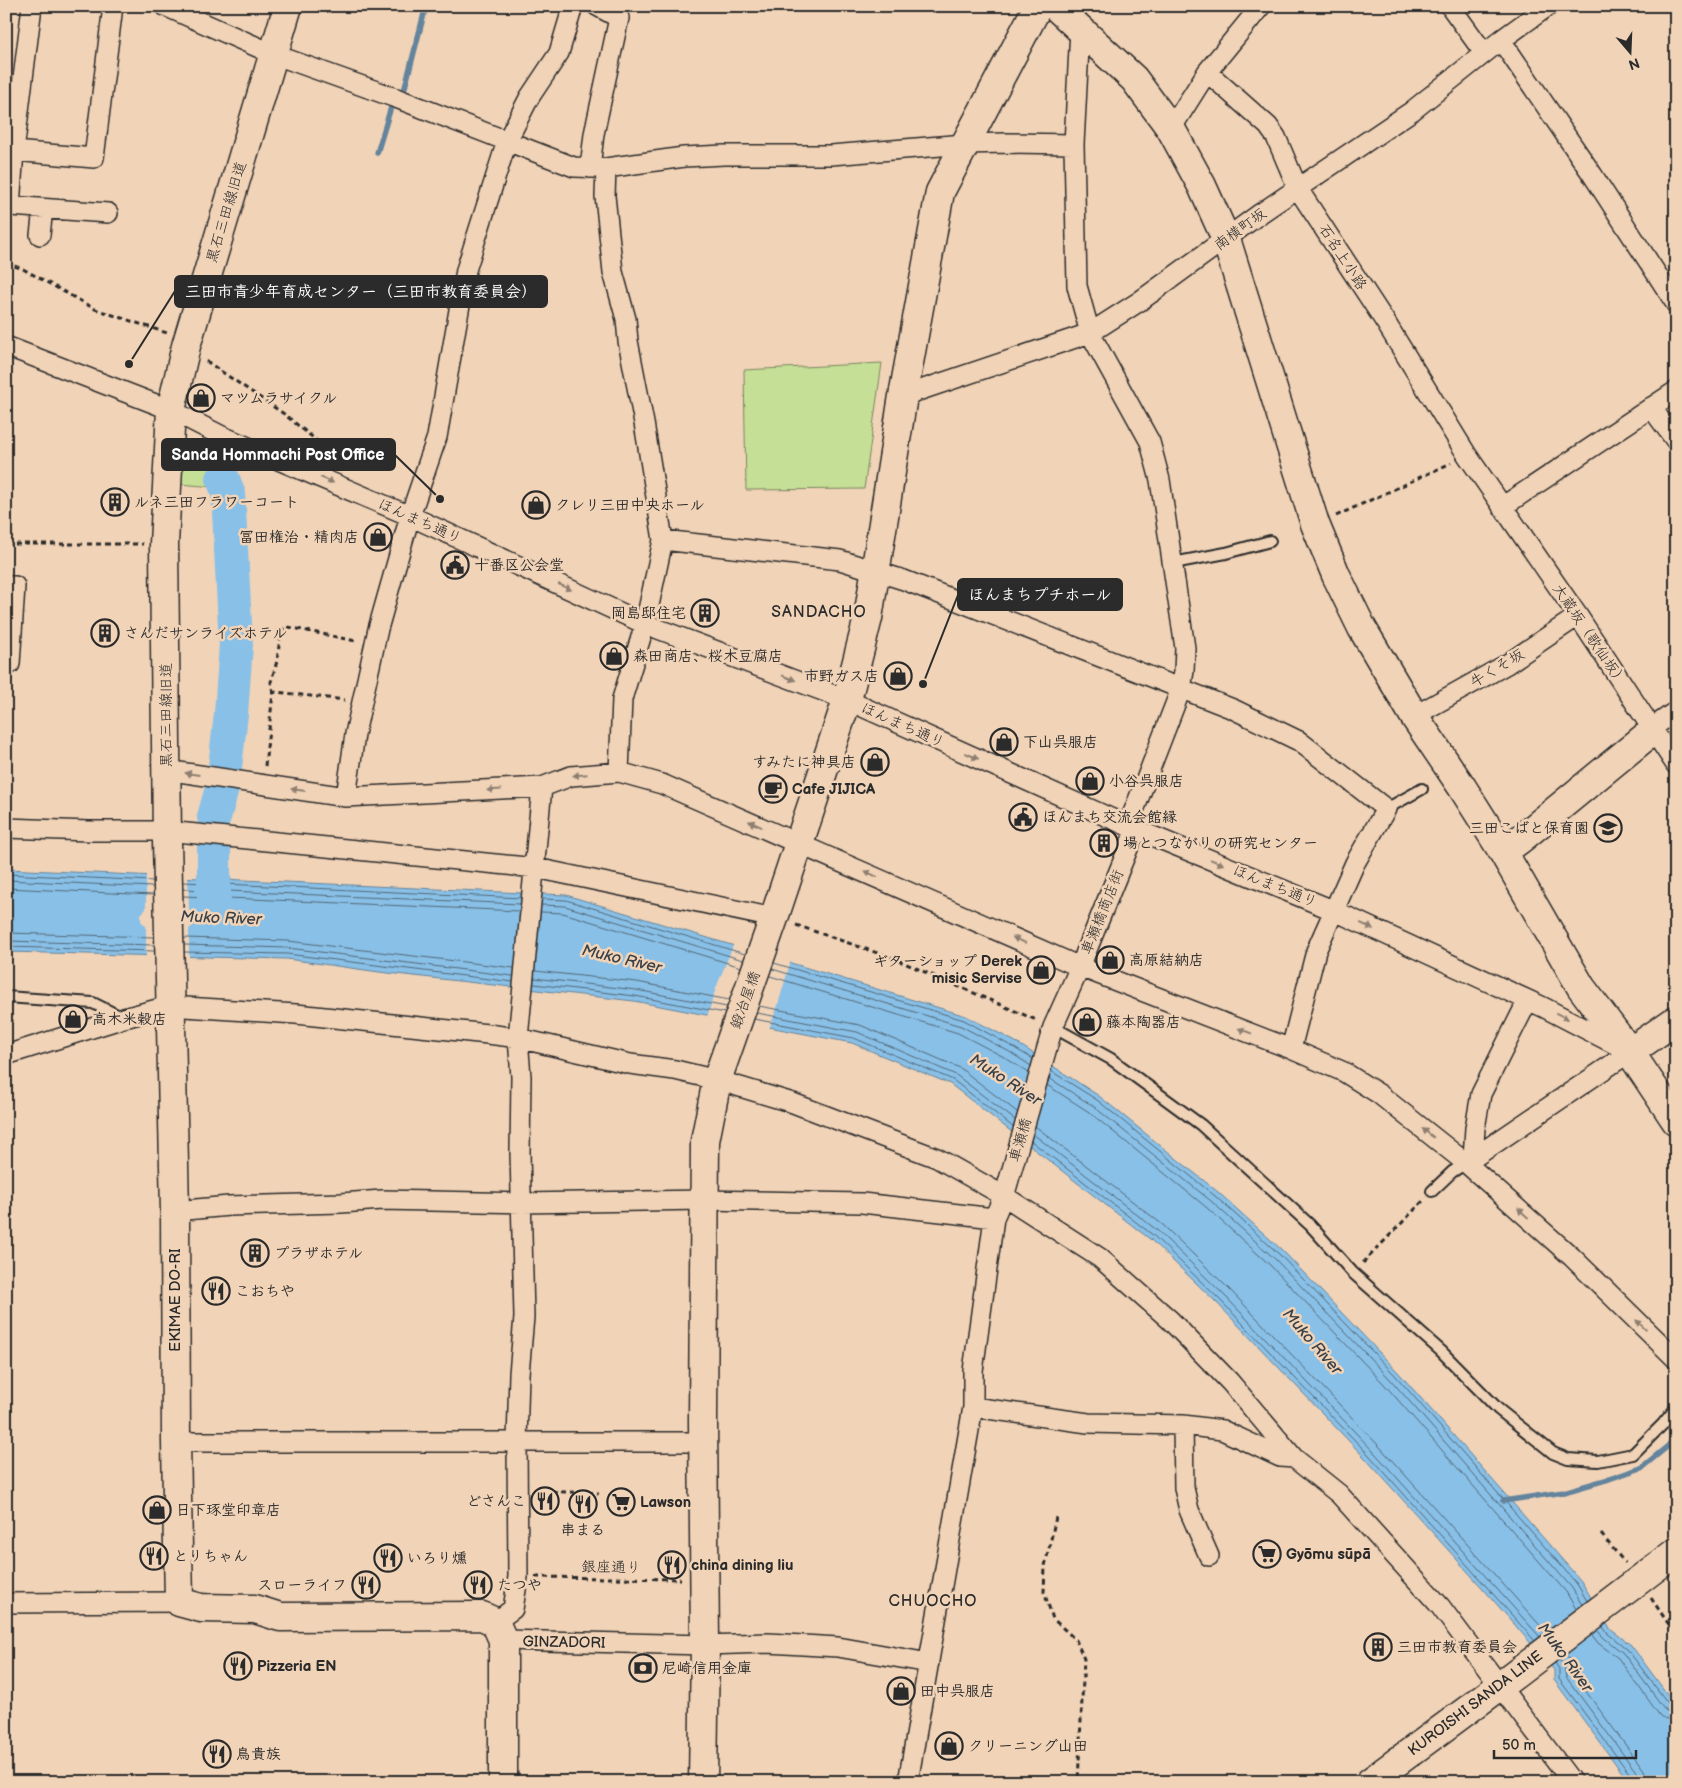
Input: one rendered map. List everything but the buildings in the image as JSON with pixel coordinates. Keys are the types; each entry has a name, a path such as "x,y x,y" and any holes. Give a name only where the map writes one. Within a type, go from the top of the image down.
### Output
{"street":[{"path":"32,6 14,151 10,206 108,213"},
{"path":"14,151 94,158 112,6"},
{"path":"164,6 273,54 396,98 574,167 598,168 724,155 831,155 1006,142 1074,144"},
{"name":"黒石三田線旧道","path":"169,1002 164,544 171,410 186,346 288,6"},
{"path":"346,797 355,734 374,645 410,516 437,436 466,270 507,141 528,98 558,53 574,6"},
{"path":"597,6 619,18 594,134 598,168 606,196 613,272 626,319 628,341 664,540 645,624 622,699 619,772"},
{"path":"1171,129 1207,72 1261,6"},
{"path":"1450,6 1484,53"},
{"name":"南横町坂","path":"903,396 1090,333 1140,301 1261,213 1412,111 1484,53 1548,6"},
{"path":"1060,11 1134,79 1171,129 1202,186 1226,239 1315,524 1336,575 1362,628 1414,716 1462,786 1503,852 1580,987 1630,1052 1676,1121"},
{"name":"鍛冶屋橋","path":"704,1782 703,1442 705,1141 718,1076 773,923 847,700 868,618 903,396 940,192 965,144 1060,11"},
{"name":"車瀬橋商店街","path":"1052,1030 1080,967 1181,689 1185,648 1160,480 1150,442 1090,333 1077,286 1074,144 1060,11"},
{"path":"1501,40 1592,174 1676,304"},
{"name":"石名上小路","path":"1207,72 1268,126 1276,138 1298,188 1502,507"},
{"path":"40,235 43,209"},
{"name":"ほんまち通り","path":"6,346 171,410 220,435 410,516 645,624 847,700 1132,827 1335,911 1528,1000 1630,1052"},
{"path":"1502,507 1676,391"},
{"path":"1651,407 1676,441"},
{"name":"大蔵坂（歌仙坂）","path":"1502,507 1578,616 1648,733 1673,754"},
{"path":"664,540 840,560 876,571 1078,647 1233,709 1299,741 1386,809 1355,863 1316,950 1290,1049"},
{"path":"6,586 15,586 10,664 6,664"},
{"name":"牛くそ坂","path":"1414,716 1507,664 1578,616"},
{"path":"1503,852 1676,711"},
{"path":"166,770 346,797 542,788 571,776 619,772 662,784 1080,967 1344,1072 1378,1094 1470,1161 1676,1359"},
{"path":"6,1603 179,1602 201,1608 255,1609 280,1617 482,1616 499,1631 512,1609 518,1577 517,1442 524,1317 520,1152 521,1077 518,1033 542,788"},
{"path":"6,828 167,835 535,872 773,923"},
{"path":"1470,1161 1481,1094 1528,1000"},
{"path":"6,1055 169,1002 518,1033 630,1064 718,1076 937,1158 1005,1193 1100,1258 1170,1320 1230,1382 1294,1458 1339,1494 1440,1606 1504,1682 1572,1782"},
{"name":"EKIMAE DO-RI","path":"169,1002 175,1211 179,1602"},
{"path":"1470,1161 1676,1020"},
{"name":"車瀬橋","path":"908,1782 973,1407 973,1371 994,1218 1005,1193 1052,1030"},
{"path":"175,1211 229,1206 341,1204 382,1200 522,1203 704,1200 862,1203 994,1218"},
{"path":"973,1407 1088,1423 1183,1425 1222,1430 1280,1457 1294,1458"},
{"path":"1183,1425 1184,1488 1188,1510 1209,1556"},
{"path":"176,1442 703,1442"},
{"name":"KUROISHI SANDA LINE","path":"1370,1782 1676,1552"},
{"name":"GINZADORI","path":"503,1782 499,1631 705,1645 768,1643 838,1647 929,1662"}],"lane":[{"path":"1173,563 1226,553 1270,541"},
{"path":"1386,809 1422,790"},
{"path":"6,997 93,1003 124,1018"},
{"path":"1052,1030 1112,1059 1201,1125 1310,1225 1353,1273 1441,1350 1498,1409 1553,1453 1568,1460 1598,1461 1633,1454 1676,1408"},
{"path":"1432,1191 1452,1172 1470,1161"}],"path":[{"path":"1315,524 1438,470"},
{"path":"6,544 164,544"},
{"path":"263,784 273,694 271,682 277,661 282,630 288,627 374,645"},
{"path":"273,694 276,692 362,702"},
{"path":"773,923 895,960 1052,1030"},
{"path":"1353,1273 1432,1191"},
{"path":"518,1491 599,1493"},
{"path":"1056,1517 1045,1566 1044,1592 1053,1618 1076,1640 1084,1659 1078,1782"},
{"path":"1601,1534 1633,1584 1676,1634"},
{"name":"銀座通り","path":"518,1577 704,1580"}],"green space":[{"path":"882,363 864,489 746,490 744,370"},
{"path":"204,442 215,487 179,484 190,448"}],"water":[{"name":"Muko River","path":"6,869 566,895 966,1016 1014,1041 1099,1096 1218,1192 1283,1251 1398,1372 1581,1581 1610,1629 1631,1645 1676,1706 1676,1782 1629,1782 1554,1680 1554,1670 1365,1458 1217,1303 1151,1240 950,1084 852,1043 634,1001 379,972 287,959 6,952"}],"pier":[{"path":"146,873 188,875 189,910 195,917 195,924 189,929 189,959 146,958 146,926 141,921 141,914 146,909"},
{"path":"734,943 791,960 769,1029 707,1017"}],"waterway":[{"path":"404,91 426,6"},
{"path":"377,153 391,107"},
{"path":"214,817 223,785 236,644 228,492 223,479"},
{"name":"Muko River","path":"214,845 214,916"},
{"path":"1503,1501 1564,1492 1641,1468 1668,1446 1676,1435"}],"place":[{"name":"三田市青少年育成センター（三田市教育委員会）","path":"129,364"},
{"name":"マツムラサイクル","path":"201,398"},
{"name":"Sanda Hommachi Post Office","path":"440,499"},
{"name":"ルネ三田フラワーコート","path":"115,502"},
{"name":"クレリ三田中央ホール","path":"536,505"},
{"name":"冨田権治・精肉店","path":"378,537"},
{"name":"十番区公会堂","path":"455,565"},
{"name":"岡島邸住宅","path":"705,613"},
{"name":"さんだサンライズホテル","path":"105,633"},
{"name":"森田商店、桜木豆腐店","path":"614,656"},
{"name":"市野ガス店","path":"898,676"},
{"name":"ほんまちプチホール","path":"923,684"},
{"name":"下山呉服店","path":"1004,742"},
{"name":"すみたに神具店","path":"875,762"},
{"name":"小谷呉服店","path":"1090,781"},
{"name":"Cafe JIJICA","path":"773,789"},
{"name":"ほんまち交流会館縁","path":"1023,817"},
{"name":"三田こばと保育園","path":"1608,828"},
{"name":"場とつながりの研究センター","path":"1104,843"},
{"name":"高原結納店","path":"1110,960"},
{"name":"ギターショップ Derek misic Servise","path":"1041,970"},
{"name":"高木米穀店","path":"73,1019"},
{"name":"藤本陶器店","path":"1087,1022"},
{"name":"プラザホテル","path":"255,1253"},
{"name":"こおちや","path":"216,1291"},
{"name":"どさんこ","path":"545,1501"},
{"name":"Lawson","path":"621,1502"},
{"name":"串まる","path":"583,1504"},
{"name":"日下琢堂印章店","path":"157,1510"},
{"name":"Gyōmu sūpā","path":"1267,1554"},
{"name":"とりちゃん","path":"154,1556"},
{"name":"いろり燻","path":"388,1558"},
{"name":"china dining liu","path":"672,1565"},
{"name":"スローライフ","path":"366,1585"},
{"name":"たつや","path":"478,1585"},
{"name":"三田市教育委員会","path":"1378,1647"},
{"name":"Pizzeria EN","path":"238,1666"},
{"name":"尼崎信用金庫","path":"643,1668"},
{"name":"田中呉服店","path":"901,1691"},
{"name":"クリーニング山田","path":"949,1746"},
{"name":"鳥貴族","path":"217,1754"}],"district":[{"name":"SANDACHO","path":"819,611"},
{"name":"CHUOCHO","path":"933,1600"}]}
